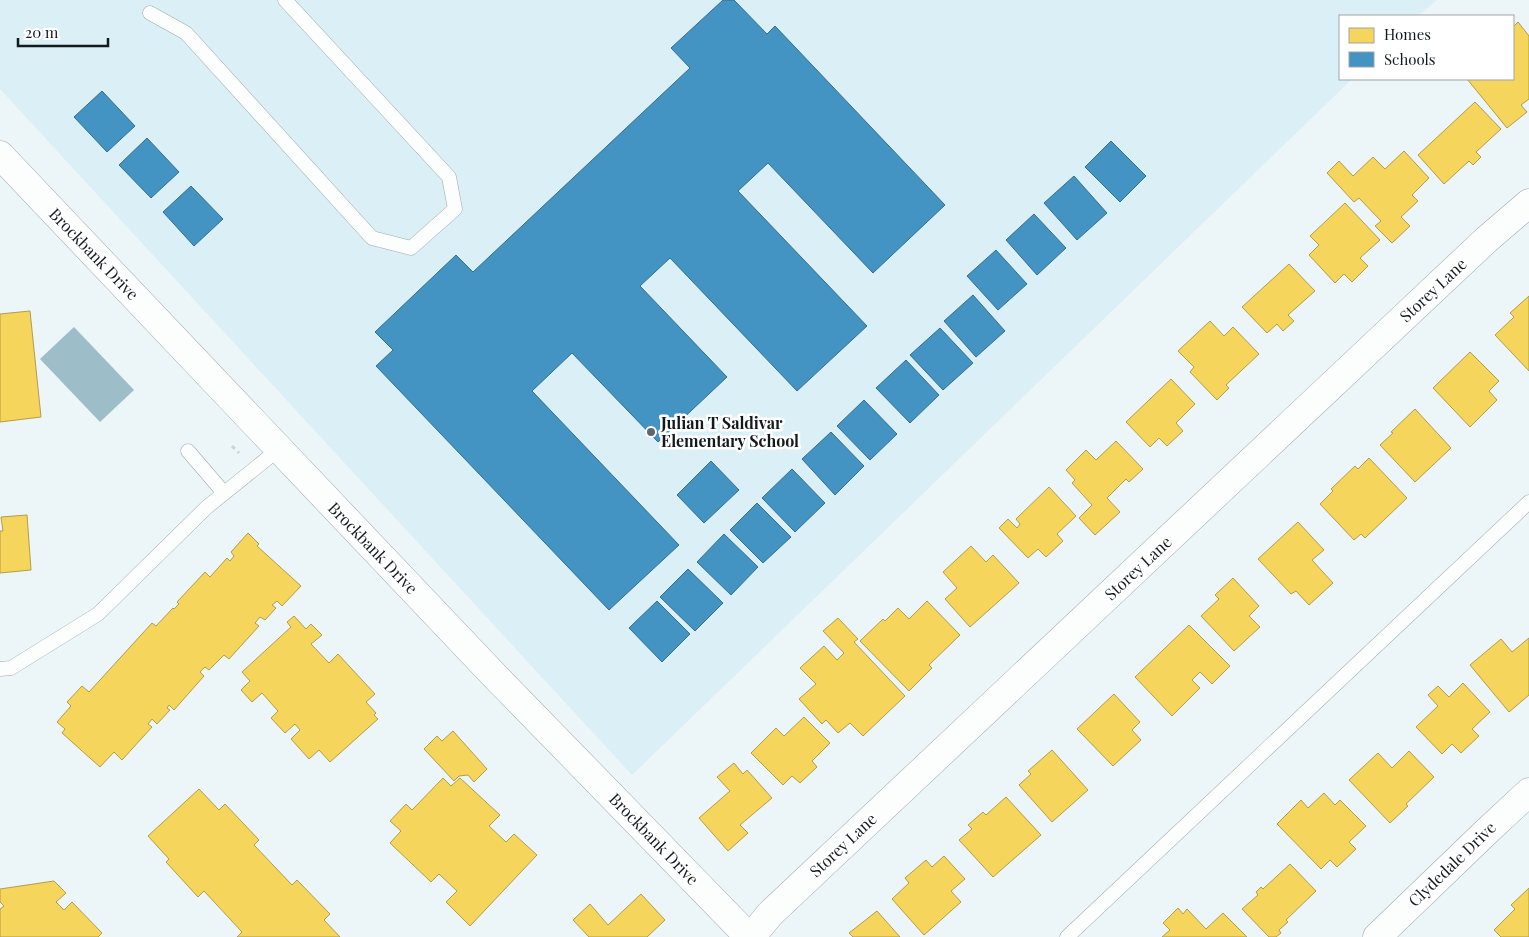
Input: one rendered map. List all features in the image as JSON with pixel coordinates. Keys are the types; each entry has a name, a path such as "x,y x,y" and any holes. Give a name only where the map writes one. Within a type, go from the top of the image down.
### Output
{"street":[{"name":"Brockbank Drive","path":"0,155 484,665 750,937"},
{"name":"Storey Lane","path":"750,937 777,907 1486,240 1529,203"},
{"name":"Clydedale Drive","path":"1377,937 1529,792"}],"lane":[{"path":"150,13 186,34 372,238 411,248 455,209 449,177 285,0"},
{"path":"5,669 98,614 207,506 279,449"},
{"path":"188,451 224,493"},
{"path":"1067,937 1529,502"}],"shaded area":[{"name":"Julian T Saldivar Elementary School","path":"0,0 1437,0 1419,15 1339,15 1339,80 1351,80 632,775 0,89"}],"water":[{"path":"74,327 134,390 100,422 40,359"}],"building: Homes":[{"path":"1518,22 1529,36 1529,99 1521,105 1527,112 1507,128 1468,80 1514,80 1514,26"},
{"path":"1475,102 1501,129 1476,152 1481,157 1473,165 1469,161 1444,184 1418,155"},
{"path":"1404,151 1429,178 1412,195 1418,201 1401,217 1410,226 1392,243 1375,226 1381,221 1359,198 1354,202 1327,173 1339,161 1353,176 1373,157 1385,169"},
{"path":"1345,203 1380,240 1360,258 1368,266 1352,282 1344,274 1335,283 1309,255 1319,245 1310,236"},
{"path":"1289,264 1315,291 1288,315 1294,321 1283,331 1277,324 1267,333 1242,307"},
{"path":"1529,296 1529,371 1495,335 1514,317 1510,313"},
{"path":"30,311 41,417 0,422 0,314"},
{"path":"1210,321 1224,336 1233,327 1259,354 1226,385 1229,388 1217,400 1190,372 1194,367 1178,351"},
{"path":"1470,352 1499,381 1489,391 1497,400 1470,427 1433,388"},
{"path":"1171,379 1195,404 1176,423 1183,431 1167,446 1159,438 1150,447 1126,422"},
{"path":"1415,409 1451,448 1415,482 1380,445"},
{"path":"1116,441 1143,469 1129,482 1126,479 1107,498 1120,512 1095,535 1079,518 1092,505 1072,483 1075,480 1066,470 1086,450 1096,460"},
{"path":"1369,458 1407,498 1365,538 1361,534 1354,540 1320,504 1333,491 1331,489 1355,466 1358,469"},
{"path":"1049,487 1076,516 1057,534 1063,541 1046,557 1038,549 1028,558 999,528 1008,519 1017,528 1020,524 1016,519"},
{"path":"27,515 31,570 0,573 0,531 3,531 1,517"},
{"path":"1298,522 1324,550 1312,560 1333,583 1309,605 1296,591 1291,594 1258,559"},
{"path":"248,533 259,544 257,546 301,586 282,606 277,601 272,605 276,608 265,620 260,617 255,623 259,626 229,659 224,655 209,670 205,667 200,672 204,676 174,710 169,705 167,708 170,710 157,724 152,719 148,724 152,727 122,760 114,752 100,767 62,733 65,729 57,722 71,706 67,702 82,686 89,692 152,623 156,626 179,604 177,602 205,572 210,577 227,558 230,561 234,556 231,552"},
{"path":"971,546 986,562 993,555 1019,583 970,627 945,599 957,588 943,572"},
{"path":"1233,578 1259,606 1249,616 1260,627 1234,651 1201,616 1219,599 1215,595"},
{"path":"927,601 960,635 929,665 932,668 909,691 860,641 883,619 885,621 898,608 909,619"},
{"path":"294,616 306,629 311,624 322,635 311,644 329,663 338,654 375,694 366,702 376,713 374,715 378,719 330,762 319,750 309,759 291,739 300,730 295,724 285,733 271,718 278,711 262,693 252,702 241,690 250,681 242,672 291,627 287,622"},
{"path":"838,618 858,639 854,642 905,696 863,736 850,723 838,733 826,720 822,724 799,699 816,684 800,668 824,646 837,660 844,653 823,631"},
{"path":"1189,625 1230,666 1212,684 1200,672 1192,680 1200,688 1172,716 1135,677"},
{"path":"1529,638 1529,695 1509,712 1470,665 1501,639 1512,652"},
{"path":"1463,683 1490,712 1472,729 1479,736 1461,753 1452,744 1442,754 1416,727 1438,706 1428,695 1438,686 1449,697"},
{"path":"1114,694 1140,722 1132,730 1141,740 1113,766 1077,729"},
{"path":"804,717 830,743 812,761 817,767 800,783 792,776 783,785 751,753 776,728 784,736"},
{"path":"453,731 487,769 474,782 468,775 459,776 454,781 424,749 437,736 442,741"},
{"path":"1052,750 1088,790 1052,822 1019,785 1031,774 1028,771"},
{"path":"1409,751 1434,777 1406,804 1408,806 1390,823 1349,780 1378,753 1392,768"},
{"path":"734,763 743,774 747,770 772,798 740,825 748,833 728,851 699,818 730,791 717,777"},
{"path":"443,778 451,786 460,778 500,815 489,826 506,842 514,834 537,855 470,926 446,902 457,891 439,874 431,882 390,843 401,831 390,821 406,804 412,810"},
{"path":"199,789 219,810 225,804 259,840 254,845 292,885 297,880 330,914 324,920 340,937 237,937 242,932 204,891 198,897 166,862 169,859 148,836"},
{"path":"1324,793 1335,805 1340,800 1366,826 1349,842 1356,849 1337,867 1330,860 1321,869 1277,824 1301,800 1308,808"},
{"path":"1006,797 1041,835 993,877 959,840 972,829 968,825 983,812 986,815"},
{"path":"944,856 965,879 951,891 961,902 924,935 892,899 909,883 905,878 926,860 932,867"},
{"path":"1290,864 1316,891 1286,920 1288,922 1279,930 1281,933 1276,937 1269,937 1242,909 1258,895 1256,892 1261,887 1263,889"},
{"path":"54,881 66,893 56,902 64,910 72,902 102,933 98,937 0,937 0,909 4,906 0,902 0,889"},
{"path":"1529,888 1529,937 1501,937 1494,930 1515,909 1511,905"},
{"path":"641,894 665,920 647,937 589,937 573,920 590,904 608,925"},
{"path":"1178,908 1183,914 1187,909 1206,929 1223,913 1247,937 1162,937 1170,930 1163,923"},
{"path":"877,911 900,937 853,937 849,933"}],"building: Schools":[{"path":"723,0 734,0 767,34 775,26 945,205 873,273 768,163 738,191 867,326 797,391 670,258 640,286 727,377 658,442 572,353 532,391 679,545 609,610 376,366 393,350 375,332 456,255 473,272 690,68 671,48"},
{"path":"102,91 135,126 107,152 74,117"},
{"path":"147,138 179,172 151,198 119,165"},
{"path":"1111,141 1146,176 1120,202 1085,167"},
{"path":"1074,176 1107,213 1077,240 1044,203"},
{"path":"191,186 223,219 194,246 163,212"},
{"path":"1034,214 1066,248 1037,275 1006,240"},
{"path":"996,250 1027,284 998,310 967,276"},
{"path":"973,295 1005,331 976,357 944,321"},
{"path":"940,328 973,363 943,390 910,355"},
{"path":"906,360 939,395 910,423 876,388"},
{"path":"864,400 897,434 870,460 837,426"},
{"path":"831,432 864,466 835,495 802,459"},
{"path":"711,461 739,490 704,523 677,495"},
{"path":"792,469 825,503 795,532 762,498"},
{"path":"757,503 791,537 763,563 730,530"},
{"path":"724,534 758,567 731,595 697,562"},
{"path":"688,569 723,603 695,631 660,597"},
{"path":"657,601 690,634 662,662 629,628"}],"place":[{"name":"Julian T Saldivar Elementary School","path":"651,432"}]}
